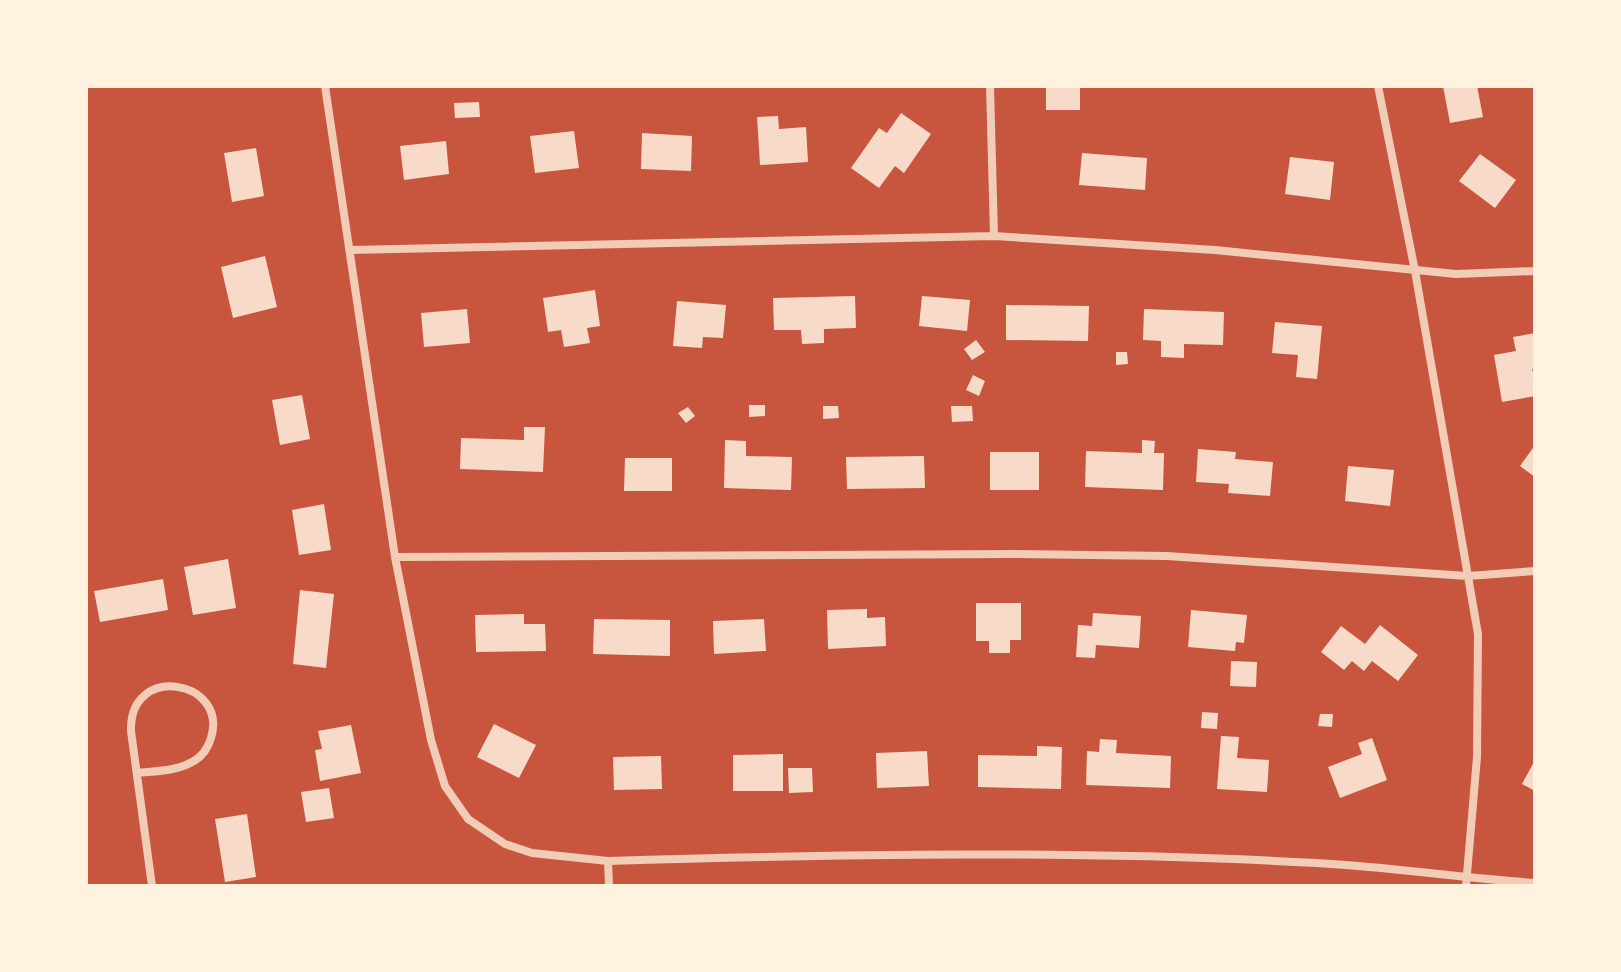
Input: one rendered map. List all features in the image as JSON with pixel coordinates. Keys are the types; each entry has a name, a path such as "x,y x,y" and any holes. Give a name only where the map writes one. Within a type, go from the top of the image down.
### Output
{"street":[{"path":"325,86 395,557 431,740 445,786 455,803 468,819 505,844 532,853 608,861 856,853 1174,857 1321,863 1466,882 1535,883"},
{"path":"990,86 994,236"},
{"path":"1378,86 1415,271 1478,634 1477,726 1466,882"},
{"path":"350,250 994,236 1215,250 1456,274 1535,271"},
{"path":"395,557 1137,556 1468,576 1535,571"},
{"path":"137,773 190,763 205,751 213,733 211,713 196,693 180,686 163,687 141,700 131,723 137,773 152,886"},
{"path":"608,861 609,886"}],"building":[{"path":"1046,86 1080,86 1080,110 1046,110"},
{"path":"1443,86 1477,86 1483,117 1450,123"},
{"path":"479,102 480,117 455,118 454,103"},
{"path":"901,113 931,134 904,173 895,166 879,188 851,168 879,128 887,133"},
{"path":"778,116 779,129 806,127 808,162 760,165 757,117"},
{"path":"574,131 579,168 535,173 530,136"},
{"path":"642,133 692,136 691,171 641,169"},
{"path":"446,141 449,174 404,180 400,146"},
{"path":"256,148 264,196 232,202 224,153"},
{"path":"1082,153 1147,158 1145,190 1079,185"},
{"path":"1480,154 1516,180 1495,208 1459,181"},
{"path":"1290,157 1334,162 1330,200 1285,194"},
{"path":"265,256 277,307 233,318 221,267"},
{"path":"595,290 600,326 587,328 590,343 564,347 561,330 548,332 543,298"},
{"path":"855,296 856,328 824,329 824,343 802,344 801,330 774,330 773,298"},
{"path":"922,296 970,300 967,331 919,326"},
{"path":"677,301 726,305 723,338 703,337 702,348 673,346"},
{"path":"1006,305 1089,306 1088,341 1006,340"},
{"path":"467,309 470,343 424,347 421,313"},
{"path":"1144,309 1224,312 1223,345 1184,344 1184,358 1161,357 1161,341 1143,340"},
{"path":"1275,322 1322,326 1317,379 1296,377 1298,355 1272,353"},
{"path":"1535,333 1535,368 1532,369 1535,396 1502,402 1494,355 1516,351 1513,337"},
{"path":"976,340 985,352 972,360 964,349"},
{"path":"1116,352 1127,352 1128,364 1116,365"},
{"path":"973,375 985,381 979,396 966,390"},
{"path":"302,395 310,439 280,445 272,400"},
{"path":"749,405 765,405 765,416 749,417"},
{"path":"823,406 838,406 839,418 823,419"},
{"path":"951,406 972,406 973,421 952,422"},
{"path":"688,407 695,416 686,423 678,413"},
{"path":"524,427 545,427 543,472 460,469 461,438 524,440"},
{"path":"725,440 746,441 746,456 792,457 791,490 724,488"},
{"path":"1142,440 1155,441 1154,453 1164,453 1163,490 1085,487 1086,451 1142,453"},
{"path":"1535,445 1535,477 1520,466"},
{"path":"1198,449 1236,452 1235,459 1273,462 1270,496 1228,493 1229,484 1196,482"},
{"path":"990,452 1039,452 1039,490 990,490"},
{"path":"924,456 925,488 847,489 846,457"},
{"path":"625,458 672,458 672,491 624,491"},
{"path":"1348,466 1394,470 1390,506 1345,501"},
{"path":"324,504 331,550 299,555 292,510"},
{"path":"228,559 236,608 193,615 184,567"},
{"path":"163,579 168,610 100,622 94,591"},
{"path":"300,590 334,594 326,668 293,664"},
{"path":"976,603 1021,603 1021,640 1010,640 1010,653 989,653 989,641 976,641"},
{"path":"867,609 867,618 885,617 886,646 828,649 827,610"},
{"path":"1191,610 1247,615 1244,643 1236,642 1235,651 1188,647"},
{"path":"1093,613 1141,616 1139,648 1096,645 1095,658 1076,657 1078,625 1092,626"},
{"path":"524,614 524,624 545,624 546,651 476,652 475,615"},
{"path":"594,619 670,620 670,656 593,654"},
{"path":"764,619 766,651 714,654 713,621"},
{"path":"1380,625 1418,655 1398,681 1372,661 1364,671 1352,661 1344,670 1321,652 1341,626 1365,644"},
{"path":"1231,661 1257,662 1256,687 1230,686"},
{"path":"1202,712 1218,713 1217,729 1201,728"},
{"path":"1320,714 1333,714 1332,727 1318,726"},
{"path":"494,724 536,745 519,778 477,757"},
{"path":"351,725 361,773 320,781 315,750 322,749 318,731"},
{"path":"1221,736 1239,737 1237,758 1269,760 1267,792 1217,789"},
{"path":"1372,738 1387,780 1340,798 1328,767 1362,754 1358,743"},
{"path":"1100,739 1117,740 1116,753 1171,756 1170,788 1086,785 1087,751 1099,752"},
{"path":"1037,746 1062,747 1061,789 978,787 978,755 1037,756"},
{"path":"927,751 929,786 877,788 876,753"},
{"path":"783,754 783,791 733,791 733,755"},
{"path":"661,756 662,789 614,790 613,757"},
{"path":"1535,760 1535,791 1522,784"},
{"path":"788,768 812,768 813,792 789,793"},
{"path":"329,788 334,818 306,822 301,792"},
{"path":"247,814 256,877 225,882 215,819"}]}
